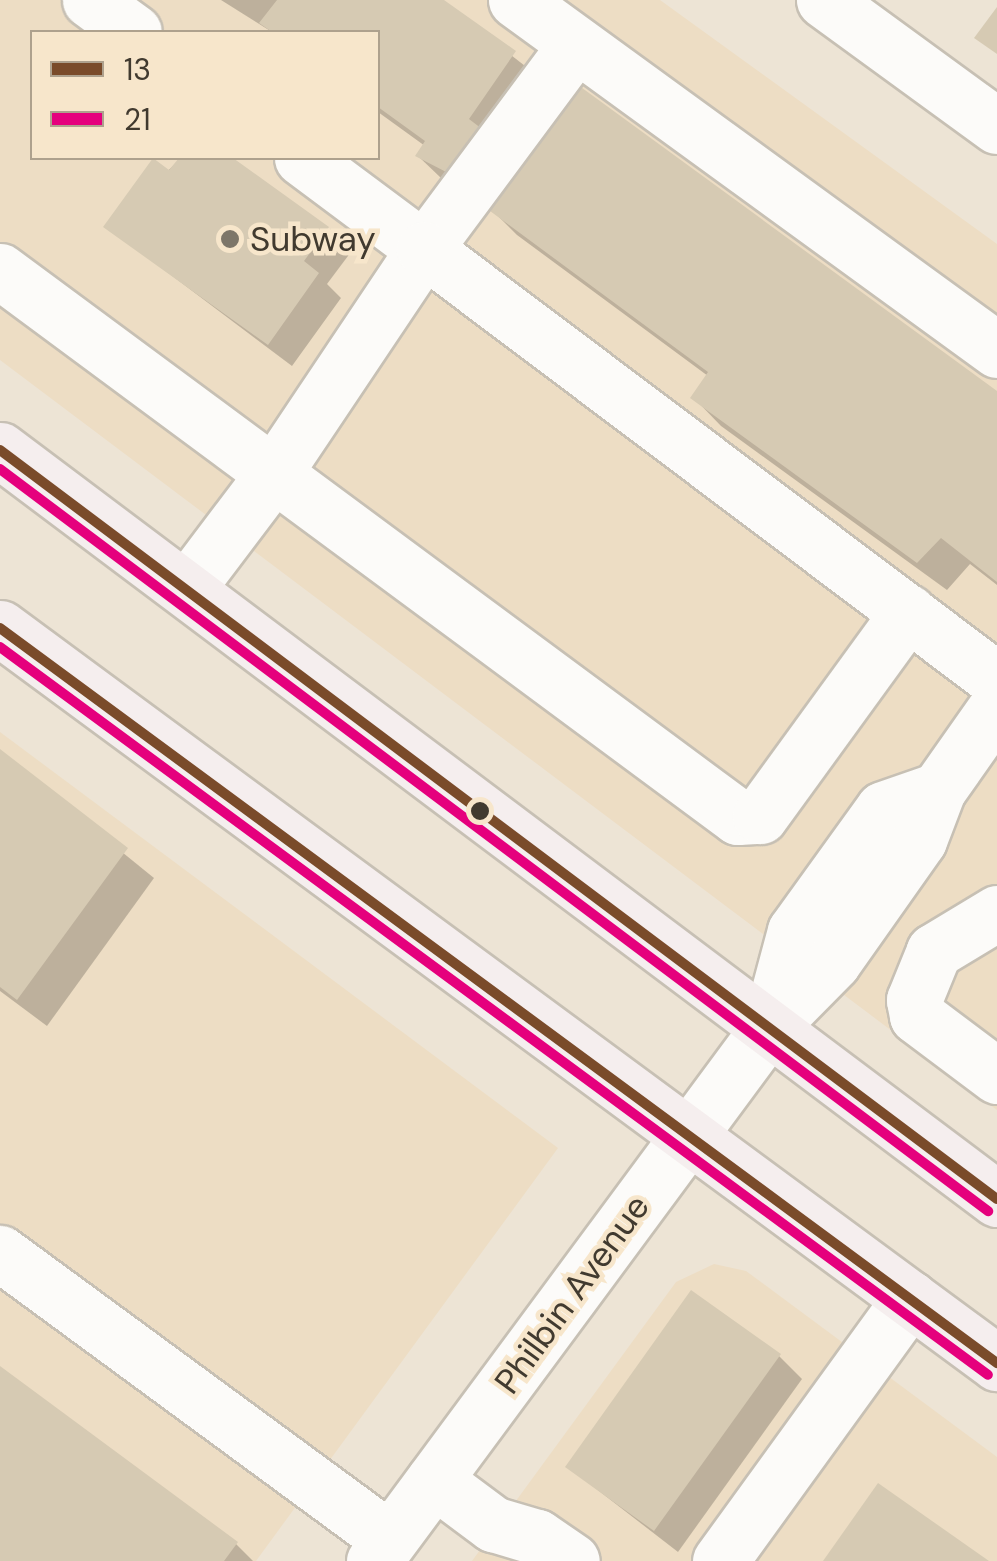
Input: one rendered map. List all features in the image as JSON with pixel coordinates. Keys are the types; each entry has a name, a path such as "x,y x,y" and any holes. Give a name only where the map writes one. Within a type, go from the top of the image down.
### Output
{"main road":[{"path":"0,450 997,1199"},
{"path":"0,628 997,1363"}],"street":[{"path":"90,0 131,30"},
{"path":"516,0 997,350"},
{"path":"824,0 997,126"},
{"path":"187,588 274,473 424,249 576,44"},
{"path":"305,160 997,680"},
{"path":"0,271 747,820 760,816 908,612"},
{"name":"Philbin Avenue","path":"381,1550 769,1026 834,962 920,840 938,790 997,706"},
{"path":"997,913 934,951 914,1000 917,1016 997,1076"},
{"path":"0,1252 381,1550"},
{"path":"720,1561 910,1299"},
{"path":"434,1480 493,1524 537,1537 572,1561"}],"shaded area":[{"path":"0,0 660,0 997,244 997,1110 0,360"},
{"path":"0,732 558,1148 256,1561 0,1561"},
{"path":"714,1264 746,1271 997,1457 997,1561 472,1561 676,1282"}],"building":[{"path":"277,0 444,0 516,51 469,119 486,132 454,176 415,156 425,141 380,108 380,30 269,30 259,23"},
{"path":"997,7 997,54 974,38"},
{"path":"578,85 997,391 997,582 941,538 917,563 690,398 708,372 486,208"},
{"path":"152,160 169,170 177,160 236,160 329,227 304,261 319,273 268,345 103,227"},
{"path":"0,749 128,848 17,1000 0,987"},
{"path":"691,1290 781,1354 654,1531 565,1467"},
{"path":"0,1366 238,1542 224,1561 0,1561"},
{"path":"878,1483 989,1561 823,1561"}],"transit line":[{"name":"13","path":"0,450 997,1199"},
{"name":"21","path":"0,469 988,1211"},
{"name":"13","path":"0,628 997,1363"},
{"name":"21","path":"0,647 988,1375"}],"place":[{"name":"Subway","path":"230,239"}]}
